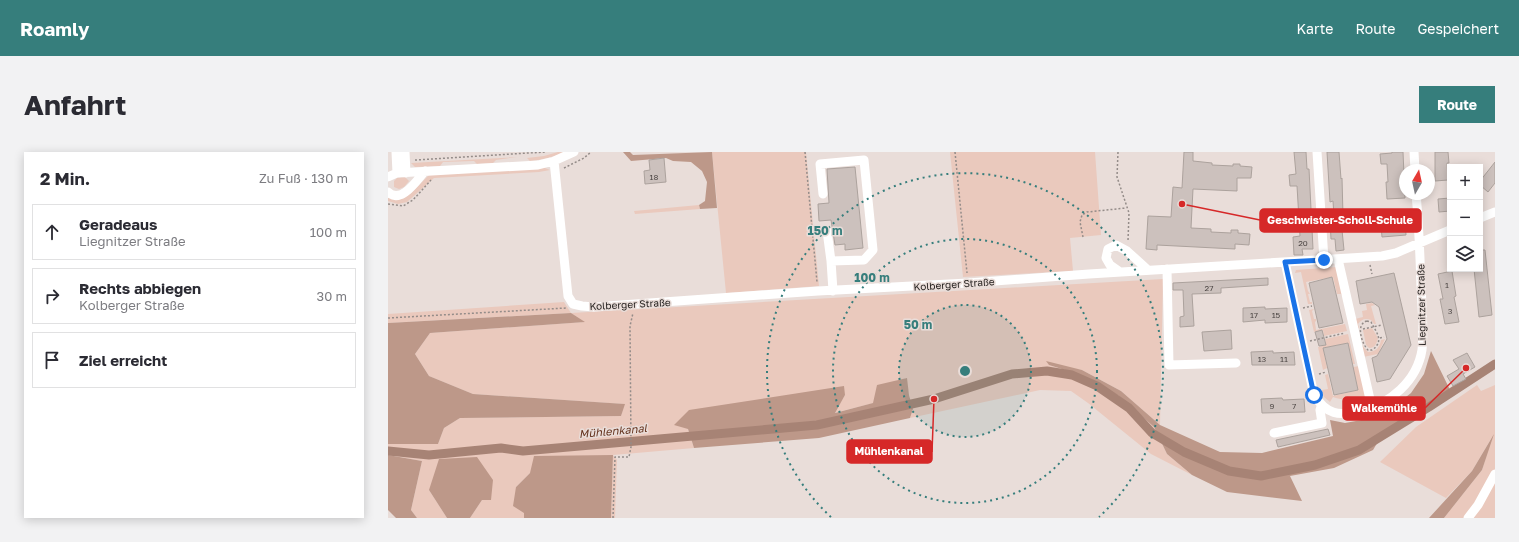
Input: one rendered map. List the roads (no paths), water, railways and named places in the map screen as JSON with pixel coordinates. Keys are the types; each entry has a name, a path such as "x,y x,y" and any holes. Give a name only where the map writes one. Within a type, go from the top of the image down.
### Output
{"street":[{"path":"396,152 397,174"},
{"path":"397,174 425,171 538,165 554,161 574,152"},
{"path":"1317,152 1324,260"},
{"path":"1414,152 1415,164"},
{"path":"397,174 405,156"},
{"path":"823,194 820,164 864,160 873,250 864,260 830,261"},
{"name":"Kolberger Straße","path":"554,161 568,296 573,304 594,307 1382,256 1396,253 1447,231"},
{"path":"388,192 391,195 403,195 425,171"},
{"name":"Liegnitzer Straße","path":"1322,407 1334,413 1347,414 1372,408 1398,393 1414,373 1422,351 1420,242 1416,200"},
{"path":"1483,217 1495,212"},
{"path":"827,230 833,291"},
{"path":"1120,272 1110,265 1106,258 1108,249 1116,245 1127,250 1148,270"},
{"path":"1338,259 1357,330 1372,408"},
{"path":"1274,433 1322,422 1320,410 1322,407 1314,395 1285,262"},
{"path":"1167,269 1169,365 1236,362"},
{"path":"1468,518 1482,500 1495,474"}],"waterway":[{"name":"Mühlenkanal","path":"388,451 429,455 501,448 523,451 817,425 934,399 1012,374 1047,371 1072,375 1097,386 1129,408 1152,433 1184,452 1229,471 1261,476 1315,465 1359,450 1495,364"}],"place":[{"name":"Geschwister-Scholl-Schule","path":"1182,204"},
{"name":"Walkemühle","path":"1466,368"},
{"name":"Mühlenkanal","path":"934,399"}]}
